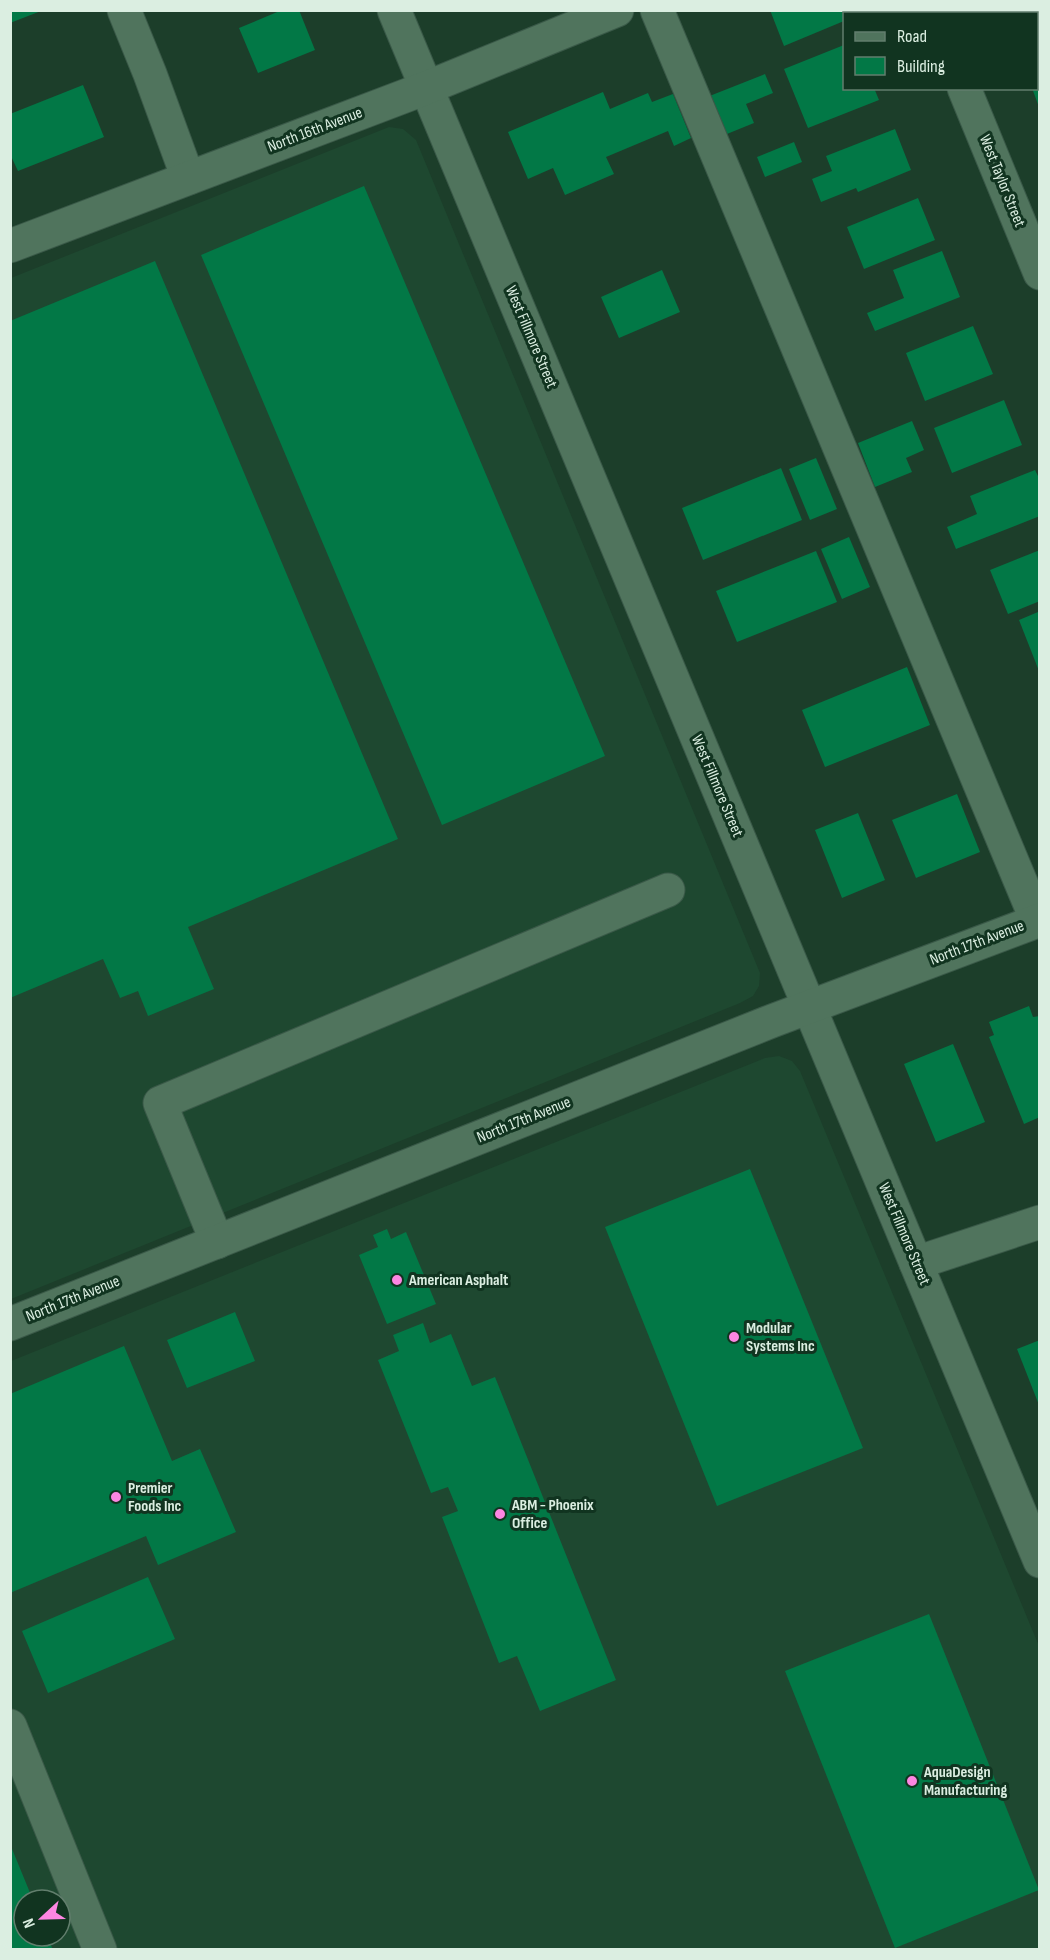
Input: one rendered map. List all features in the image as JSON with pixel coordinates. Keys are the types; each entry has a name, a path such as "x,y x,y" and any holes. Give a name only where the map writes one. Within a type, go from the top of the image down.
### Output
{"street":[{"path":"124,10 188,178"},
{"name":"West Fillmore Street","path":"394,10 916,1263 1032,1521 1040,1561"},
{"name":"North 16th Avenue","path":"10,246 426,88 617,10"},
{"path":"657,10 1038,920"},
{"name":"West Taylor Street","path":"965,90 1040,273"},
{"path":"217,1242 160,1103 668,890"},
{"name":"North 17th Avenue","path":"10,1324 809,1007 1038,920"},
{"path":"916,1263 1040,1222"},
{"path":"10,1726 100,1950"}],"shaded area":[{"path":"389,127 403,129 416,140 760,973 759,986 753,996 740,1003 11,1299 11,278"},
{"path":"779,1056 792,1061 800,1071 1039,1646 1039,1949 11,1950 11,1361 765,1058"}],"building":[{"path":"10,10 41,10 41,11 10,23"},
{"path":"282,10 299,10 315,50 258,73 239,28"},
{"path":"770,10 842,10 843,21 784,46"},
{"path":"1000,10 1040,10 1040,36 1038,36 1038,12 1001,12"},
{"path":"843,45 843,90 875,90 879,100 808,128 784,69"},
{"path":"1038,68 1040,68 1040,107 1033,90 1038,90"},
{"path":"765,74 773,93 746,104 754,123 722,136 707,97"},
{"path":"83,85 104,137 18,171 10,154 10,114"},
{"path":"603,92 610,109 648,93 652,102 673,94 691,138 674,146 668,131 606,157 614,174 565,195 553,168 528,179 508,132"},
{"path":"895,129 911,170 858,192 856,188 821,202 812,179 832,171 826,156"},
{"path":"794,142 802,162 765,177 757,157"},
{"path":"364,186 605,756 442,825 201,255"},
{"path":"918,198 935,240 864,269 847,227"},
{"path":"942,251 960,297 875,331 867,313 904,298 893,270"},
{"path":"155,261 398,839 188,927 214,989 148,1016 138,991 120,998 103,959 10,998 10,321"},
{"path":"662,270 680,312 619,338 601,297"},
{"path":"973,326 993,374 925,401 906,353"},
{"path":"1004,400 1022,445 952,473 934,428"},
{"path":"912,421 924,450 906,458 912,472 875,487 858,443"},
{"path":"816,458 837,509 810,520 789,469"},
{"path":"781,468 802,520 703,560 682,508"},
{"path":"1035,470 1040,480 1040,516 956,549 947,527 977,514 970,496"},
{"path":"849,537 870,587 842,599 821,549"},
{"path":"1040,550 1040,601 1008,614 990,570"},
{"path":"816,551 837,602 737,642 716,591"},
{"path":"1038,612 1040,616 1039,671 1019,620"},
{"path":"907,667 930,725 825,767 802,710"},
{"path":"957,794 980,852 916,878 892,820"},
{"path":"858,813 885,880 842,898 815,830"},
{"path":"1029,1006 1033,1017 1040,1016 1040,1117 1024,1124 989,1037 994,1035 989,1022"},
{"path":"953,1044 985,1122 936,1142 904,1064"},
{"name":"Modular Systems Inc","path":"750,1169 863,1448 717,1506 605,1227"},
{"name":"American Asphalt","path":"387,1229 391,1239 406,1232 436,1304 387,1324 359,1255 378,1247 373,1235"},
{"path":"235,1312 255,1361 187,1388 167,1340"},
{"name":"ABM - Phoenix Office","path":"423,1323 430,1343 451,1334 472,1386 495,1377 616,1680 540,1711 517,1656 499,1663 442,1517 458,1511 448,1487 431,1493 378,1360 399,1351 393,1335"},
{"path":"1040,1340 1040,1404 1039,1405 1017,1349"},
{"name":"Premier Foods Inc","path":"124,1346 172,1461 200,1449 236,1532 158,1565 146,1536 10,1593 10,1394"},
{"path":"148,1577 175,1639 48,1693 22,1631"},
{"name":"AquaDesign Manufacturing","path":"929,1614 1039,1890 895,1948 785,1671"},
{"path":"10,1844 28,1888 12,1888 12,1948 52,1948 53,1950 10,1950"}],"place":[{"name":"American Asphalt","path":"397,1280"},
{"name":"Modular Systems Inc","path":"734,1337"},
{"name":"Premier Foods Inc","path":"116,1497"},
{"name":"ABM - Phoenix Office","path":"500,1514"},
{"name":"AquaDesign Manufacturing","path":"912,1781"}]}
